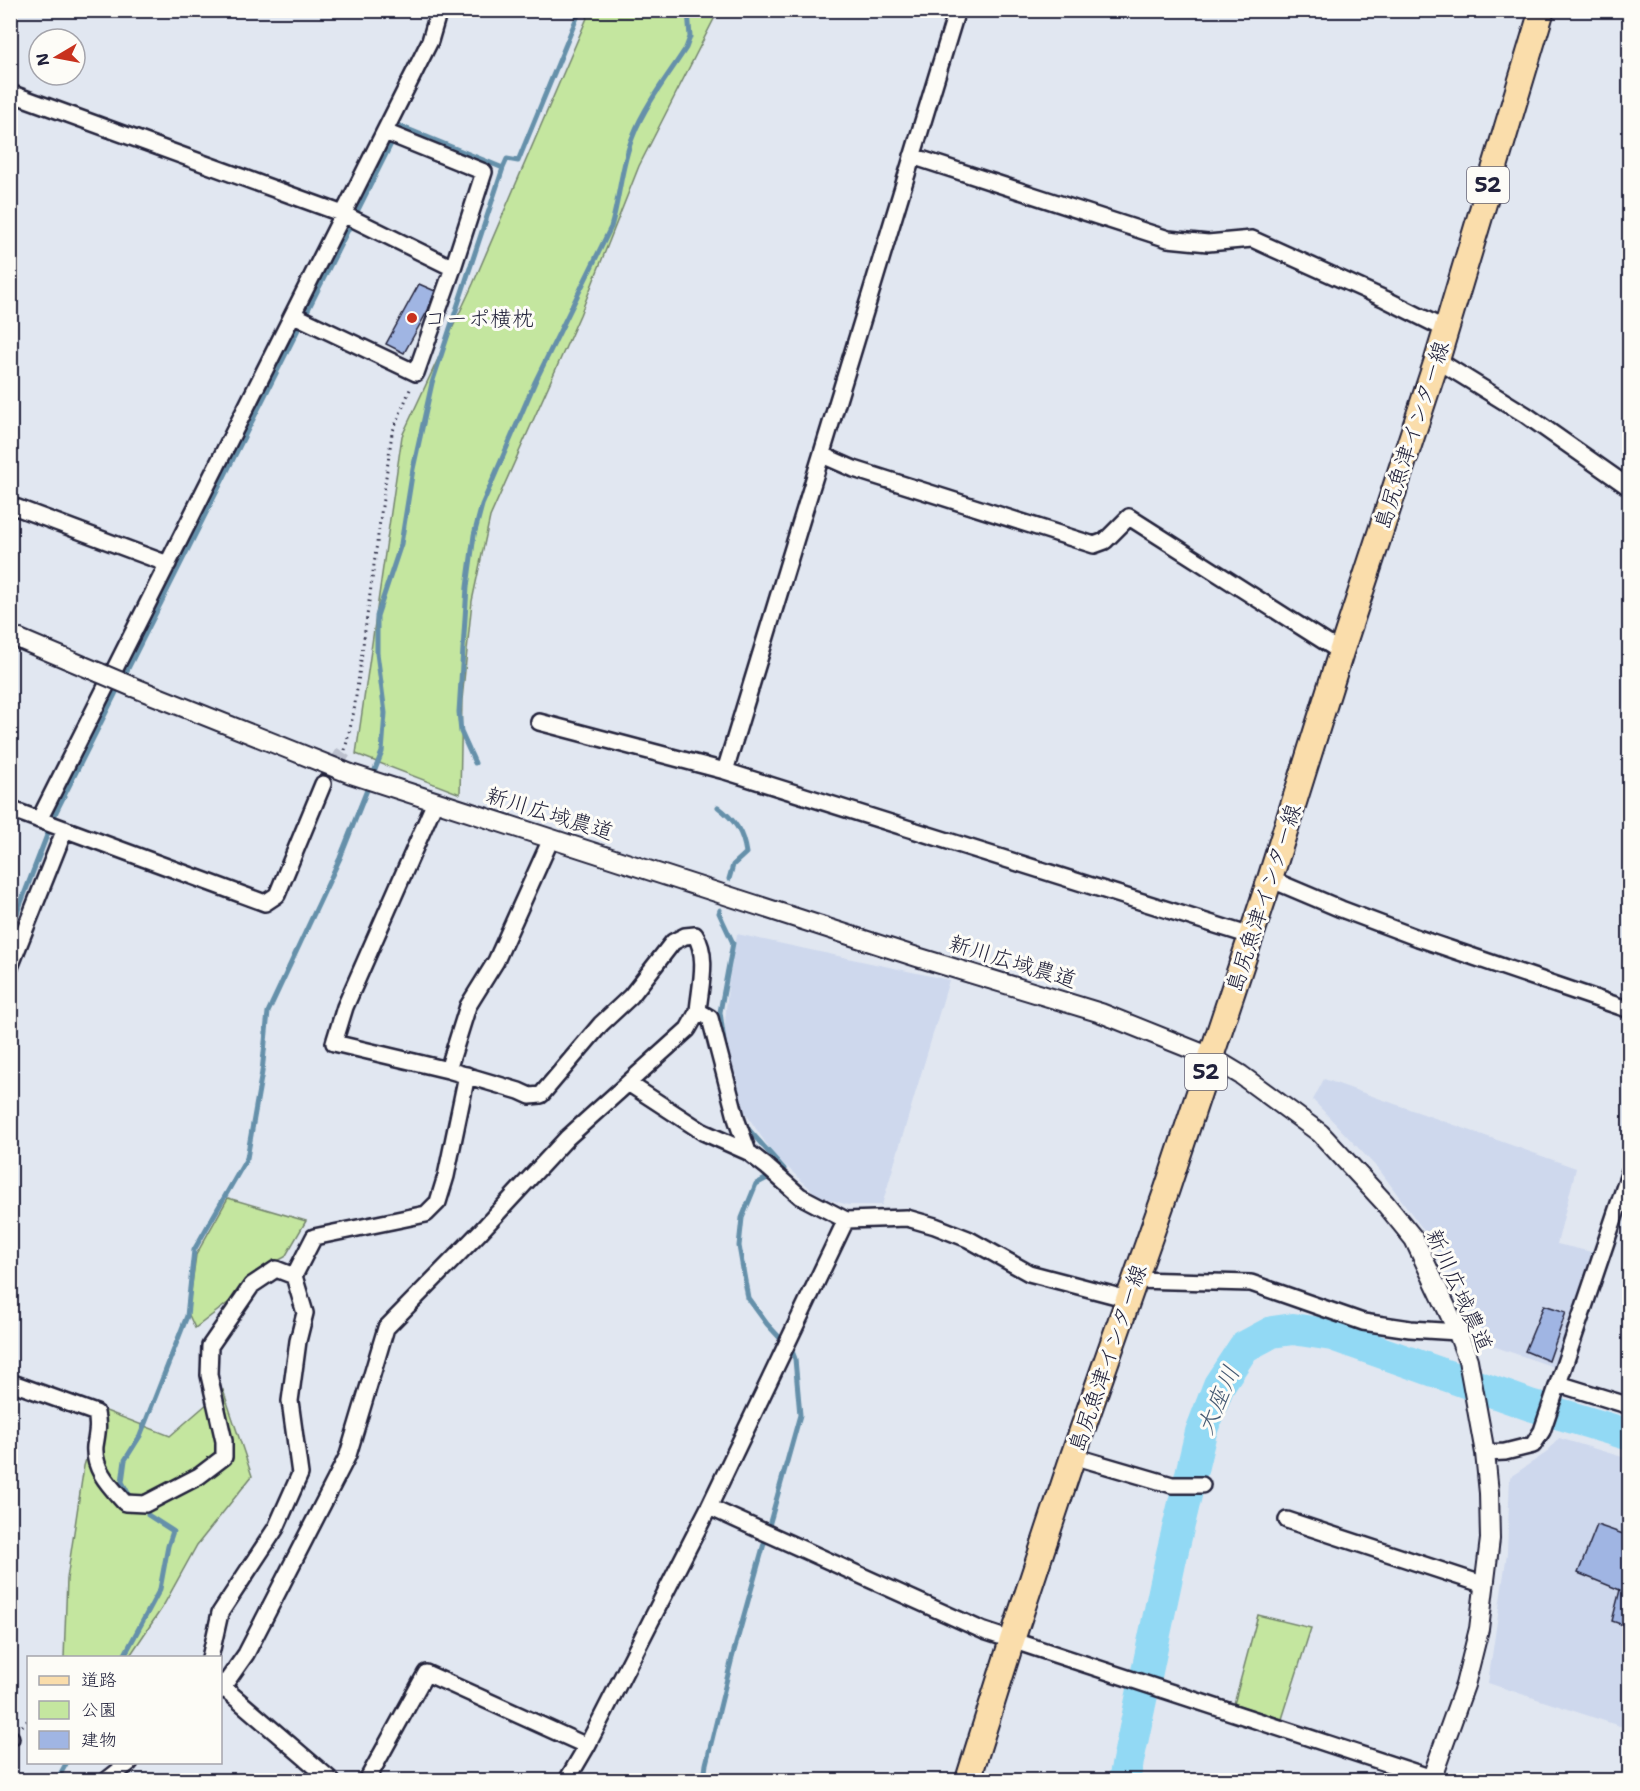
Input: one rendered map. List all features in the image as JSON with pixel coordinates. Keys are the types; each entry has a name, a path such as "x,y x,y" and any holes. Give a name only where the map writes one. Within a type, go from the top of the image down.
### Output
{"main road":[{"name":"島尻魚津インター線","path":"968,1780 1073,1456 1270,879 1341,652 1437,360 1444,329 1542,10"}],"street":[{"path":"39,820 200,497 299,317 349,217 386,132 430,41 439,10"},
{"path":"725,771 957,10"},
{"path":"10,93 349,217 453,268"},
{"path":"299,317 416,373 484,172 386,132"},
{"path":"912,156 1168,239 1208,243 1252,239 1385,299 1444,329"},
{"path":"1437,360 1628,482"},
{"path":"822,455 854,469 1094,544 1105,541 1129,517 1341,652"},
{"path":"10,505 168,564"},
{"name":"新川広域農道","path":"10,635 133,687 382,785 1101,1013 1211,1057 1241,1075 1320,1133 1384,1202 1414,1239 1458,1332 1468,1360 1485,1453 1490,1539 1479,1629 1465,1685 1431,1779"},
{"path":"539,722 725,771 1251,936"},
{"path":"10,808 265,903 277,896 323,784"},
{"path":"331,1780 222,1687 246,1653 348,1455 386,1328 480,1232 567,1138 688,1029 698,1011 703,955 701,944 695,935 685,936 673,942 631,996 601,1024 541,1095 530,1096 467,1075 334,1043 345,1007 435,802"},
{"path":"10,967 65,829"},
{"path":"448,1070 468,1006 496,961 551,839"},
{"path":"1270,879 1418,938 1629,1010"},
{"path":"698,1011 710,1018 736,1121 748,1152"},
{"path":"210,1656 220,1613 276,1528 300,1474 290,1401 298,1341 305,1313 294,1276 314,1237 426,1214 438,1202 446,1176 467,1075"},
{"path":"628,1083 704,1132 748,1152 800,1196 846,1220 907,1218 935,1226 968,1239 1029,1273 1131,1289 1251,1283 1363,1322 1410,1329 1458,1332"},
{"path":"1485,1453 1505,1452 1533,1445 1542,1431 1629,1171"},
{"path":"567,1780 587,1746 709,1507 846,1220"},
{"path":"10,1382 96,1413 99,1424 95,1448 96,1463 104,1478 125,1503 145,1504 199,1476 224,1457 224,1441 209,1375 210,1346 252,1285 276,1269 294,1276"},
{"path":"1558,1387 1629,1406"},
{"path":"1073,1456 1172,1485 1202,1485"},
{"path":"709,1507 984,1630 1431,1779"},
{"path":"1287,1520 1485,1585"},
{"path":"367,1780 426,1673 587,1746"},
{"path":"107,1780 127,1764"}],"path":[{"path":"345,750 354,711 392,434 416,373"}],"shaded area":[{"path":"737,934 949,980 882,1205 848,1205 818,1196 773,1154 740,1105 724,1036 728,986"},
{"path":"1324,1079 1576,1168 1557,1244 1596,1253 1557,1368 1487,1344 1446,1261 1381,1172 1313,1100"},
{"path":"1559,1438 1629,1459 1629,1729 1488,1683 1507,1553 1510,1477 1546,1453"}],"green space":[{"path":"590,11 718,11 639,166 580,315 490,517 472,601 462,700 460,794 356,754 402,436 473,284"},
{"path":"228,1198 306,1221 285,1257 256,1272 229,1302 195,1328 188,1313 196,1255"},
{"path":"223,1390 252,1476 197,1545 162,1608 130,1656 64,1656 67,1579 84,1466 101,1409 170,1436"},
{"path":"1258,1615 1311,1628 1282,1719 1234,1704"}],"building":[{"name":"コーポ横枕","path":"419,284 435,291 428,310 404,353 386,344"},
{"path":"1544,1305 1566,1312 1549,1361 1525,1351"},
{"path":"1597,1525 1629,1536 1629,1627 1612,1621 1620,1590 1578,1573"}],"waterway":[{"path":"129,1495 122,1482 125,1460 140,1436 187,1316 194,1250 247,1158 262,1072 268,1012 340,858 382,752 385,713 377,653 377,616 401,544 413,469 432,383 503,168 507,159 518,161 580,10"},
{"path":"475,763 461,732 459,712 467,587 474,535 482,505 535,382 611,227 626,158 638,124 686,48 690,37 688,10"},
{"path":"10,931 56,812 400,126 503,168"},
{"path":"718,807 737,827 746,853 733,865 729,879"},
{"path":"720,910 719,913 733,943 720,1012 725,1049"},
{"path":"704,1780 732,1658 800,1415 795,1359 792,1351 767,1324 748,1298 739,1246 742,1218 756,1184 784,1169 749,1130 743,1119"},
{"name":"大座川","path":"1124,1780 1171,1558 1201,1432 1219,1385 1244,1347 1272,1332 1293,1329 1332,1335 1530,1405 1630,1435"},
{"path":"124,1656 160,1589 173,1531 148,1515"},
{"path":"57,1780 66,1764"}],"tunnel":[{"path":"323,784 345,750"}],"place":[{"name":"コーポ横枕","path":"412,318"}]}
